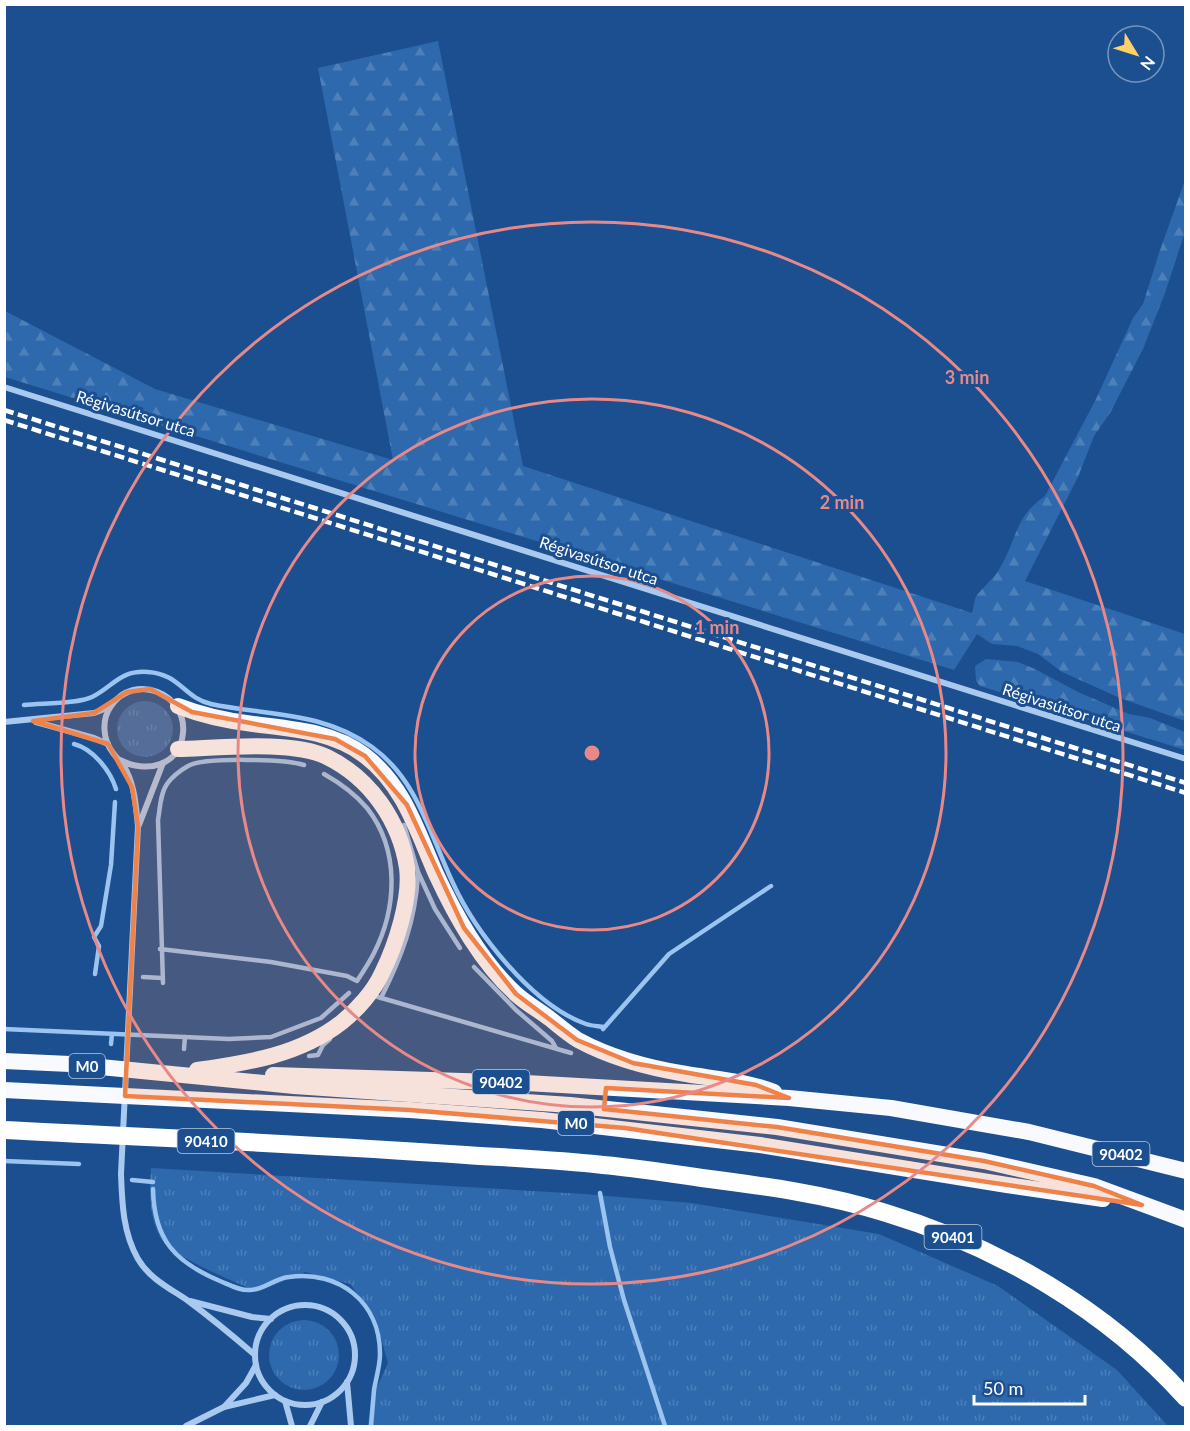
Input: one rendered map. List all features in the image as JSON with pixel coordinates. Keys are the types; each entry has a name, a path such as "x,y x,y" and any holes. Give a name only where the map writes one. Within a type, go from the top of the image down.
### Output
{"highway":[{"path":"178,706 192,712 250,724 300,729 335,739 365,756 384,774 407,805 447,895 464,928 485,960 516,994 577,1040 633,1062 756,1085 789,1098"},
{"path":"169,1074 252,1062 304,1045 342,1022 364,999 382,975 394,943 406,899 407,868 394,825 374,794 348,771 326,757 301,750 273,748 178,749"},
{"name":"M0","path":"4,1060 318,1088 570,1105 777,1127 984,1161 1094,1186 1185,1220"},
{"name":"90402","path":"212,1078 303,1075 526,1083 789,1098 891,1108 1029,1132 1185,1171"},
{"name":"M0","path":"4,1090 410,1110 602,1126 760,1144 1142,1205"},
{"name":"90410","path":"4,1130 407,1151 602,1165 789,1189"},
{"name":"90401","path":"789,1189 885,1212 938,1231 1008,1261 1054,1288 1102,1321 1146,1357 1185,1398"}],"street":[{"name":"Régivasútsor utca","path":"4,387 1185,759"},
{"path":"120,760 141,768 152,767 163,763 178,749 183,735 183,720 178,706 170,698 150,688 127,692 110,707 104,725 108,744 127,771 138,826 121,1174 122,1205 126,1228 138,1260 153,1277 187,1300 255,1355"},
{"path":"4,722 94,713 110,707"},
{"path":"33,720 108,744"},
{"path":"138,826 163,763"},
{"path":"187,1300 252,1317 271,1319"},
{"path":"300,1306 316,1306 331,1312 343,1323 351,1336 355,1352 354,1367 347,1382 336,1394 322,1402 297,1405 285,1401 266,1387 256,1365 255,1355 257,1342 271,1319 285,1310 300,1306"},
{"path":"224,1407 246,1383 256,1365"},
{"path":"347,1382 351,1426"},
{"path":"186,1426 224,1407 275,1395"},
{"path":"285,1401 292,1426"},
{"path":"310,1426 322,1402"}],"highlighted area":[{"path":"150,689 192,712 335,739 365,756 407,805 464,928 516,994 577,1040 633,1063 756,1085 789,1098 606,1088 604,1109 777,1127 984,1161 1094,1186 1142,1205 625,1128 410,1110 125,1096 138,826 132,787 108,744 33,721 94,713 127,692"}],"green space":[{"path":"438,41 523,466 972,613 976,597 999,570 1022,520 1045,496 1096,399 1133,318 1143,304 1185,180 1185,232 1143,349 1110,413 1094,436 1078,477 1025,581 1185,634 1185,721 1120,698 1062,672 1038,654 1017,646 992,644 977,634 954,670 5,377 5,311 155,389 393,460 318,68"},
{"path":"986,659 1018,662 1129,714 1150,718 1185,732 1185,750 980,686 976,681 975,666"},
{"path":"145,701 156,703 165,709 171,718 173,729 171,740 165,749 156,755 145,757 134,755 125,749 119,740 117,729 119,718 125,709 134,703"},
{"path":"151,1168 584,1194 691,1203 879,1234 998,1286 1117,1370 1168,1426 368,1426 371,1400 388,1363 375,1317 350,1284 305,1272 257,1292 189,1260 166,1245 156,1229 151,1203"},
{"path":"304,1320 317,1323 329,1330 336,1342 339,1355 336,1368 329,1380 317,1387 304,1390 291,1387 279,1380 272,1368 269,1355 272,1342 279,1330 291,1323"}],"waterway":[{"path":"24,705 86,699 123,676 148,672 168,677 194,697 211,704 294,716 353,735 387,760 411,791 421,808 462,901 490,944 507,965 546,1001 566,1014 586,1024 604,1027"},
{"path":"74,744 88,750 100,761 116,789"},
{"path":"163,983 158,820 167,784 188,766 210,761 264,760 304,765"},
{"path":"160,949 271,962 347,976 357,981 382,936 391,898 390,860 378,824 367,808 347,789 324,774"},
{"path":"95,974 99,946 94,937 101,926 111,865 115,802"},
{"path":"404,825 418,872 435,909 460,948"},
{"path":"381,998 395,968 411,923 418,875"},
{"path":"603,1029 669,954 771,886"},
{"path":"474,967 516,1010 552,1041 556,1048"},
{"path":"143,977 162,978"},
{"path":"4,1029 229,1039 271,1037 321,1018 349,993"},
{"path":"378,997 571,1053"},
{"path":"111,1044 112,1034"},
{"path":"184,1049 185,1037"},
{"path":"309,1056 318,1055 323,1045 330,1039"},
{"path":"4,1161 79,1164"},
{"path":"132,1180 153,1182"},
{"path":"153,1189 154,1207 163,1236 179,1257 204,1274 246,1290 260,1288 279,1279 307,1276 324,1279 353,1293 373,1319 378,1335 379,1368 374,1390 371,1426"},
{"path":"600,1193 610,1247 624,1300 665,1426"}],"railway":[{"path":"4,410 1186,783"},
{"path":"4,420 1186,793"}]}
